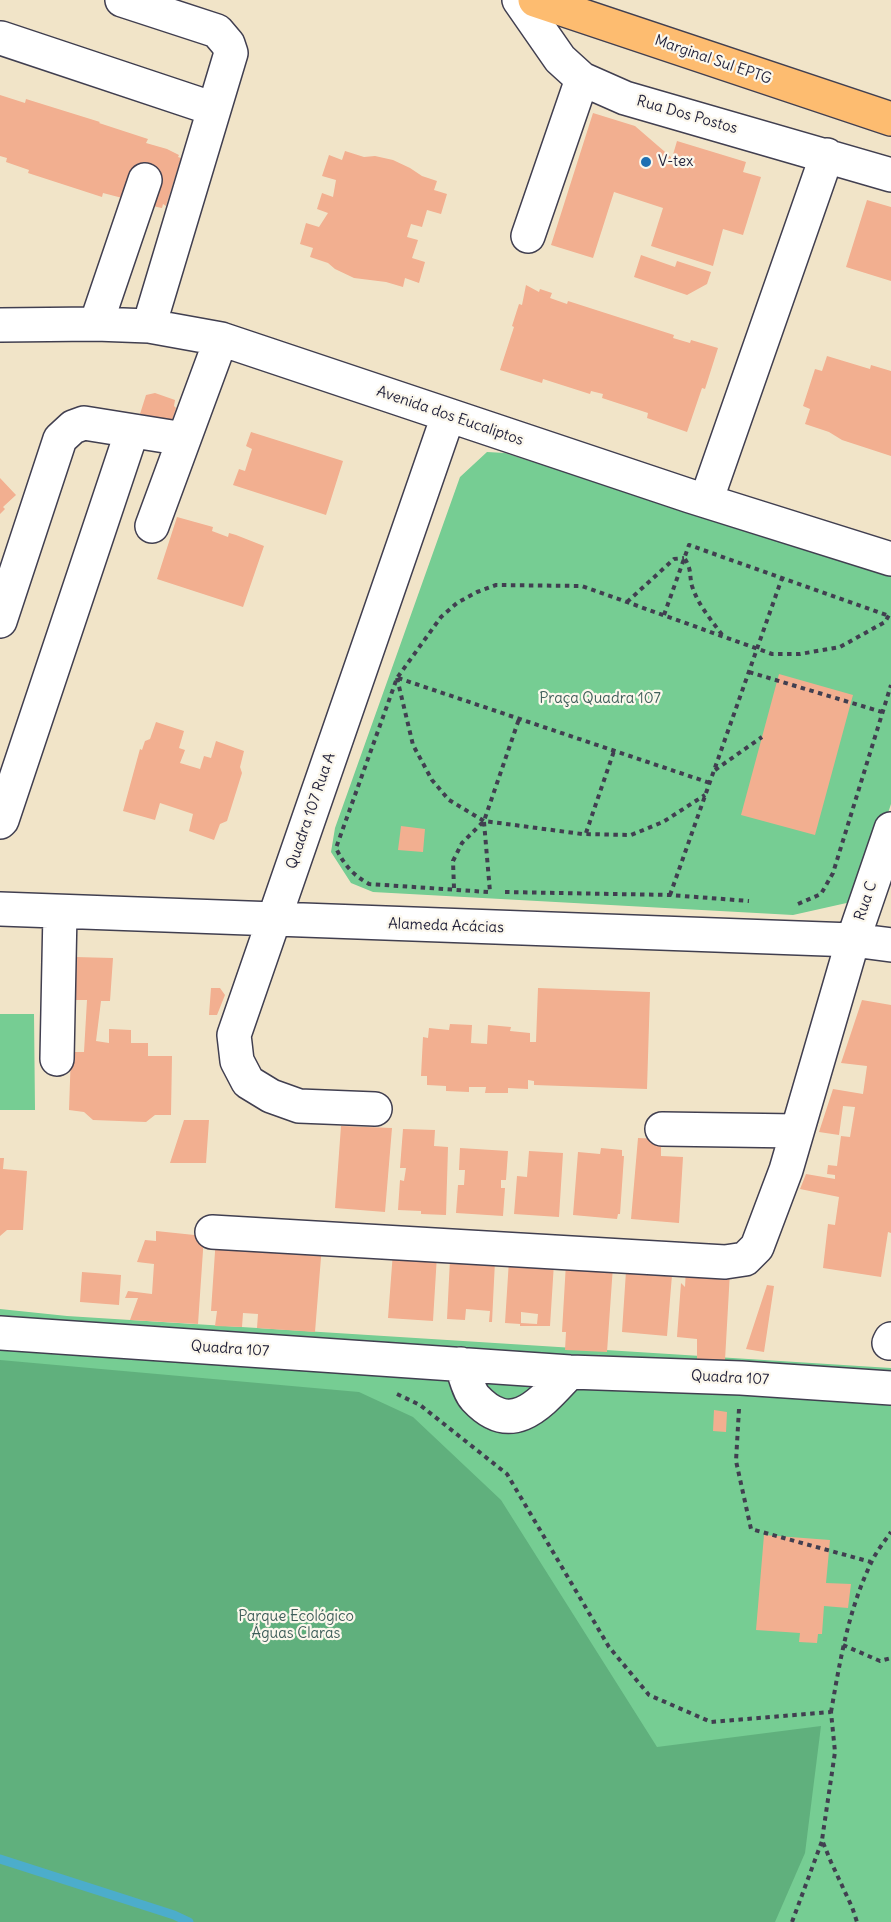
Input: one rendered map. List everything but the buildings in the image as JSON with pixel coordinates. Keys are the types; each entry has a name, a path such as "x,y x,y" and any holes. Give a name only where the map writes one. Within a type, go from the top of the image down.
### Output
{"main road":[{"name":"Marginal Sul EPTG","path":"536,0 891,119"}],"street":[{"path":"122,0 217,31 228,44 231,52 149,326"},
{"name":"Rua Dos Postos","path":"519,0 560,59 582,79 625,98 891,175"},
{"path":"1,38 214,109"},
{"path":"528,236 582,79"},
{"path":"706,501 827,155"},
{"path":"96,324 145,180"},
{"name":"Avenida dos Eucaliptos","path":"0,326 96,324 149,326 221,339 706,501 891,559"},
{"path":"152,526 221,339"},
{"name":"Quadra 107 Rua A","path":"375,1109 299,1106 271,1095 248,1082 237,1061 234,1035 448,416"},
{"path":"0,621 60,439 73,427 84,423 184,439"},
{"path":"0,822 132,431"},
{"name":"Rua C","path":"212,1232 725,1262 745,1259 758,1247 786,1170 853,940 891,829"},
{"name":"Alameda Acácias","path":"0,909 853,940 891,945"},
{"path":"57,1059 60,912"},
{"path":"662,1129 797,1131"},
{"name":"Quadra 107","path":"0,1333 570,1372 741,1378 891,1388"},
{"path":"461,1364 474,1397 489,1409 508,1418 524,1414 543,1401 570,1372"}],"path":[{"path":"519,719 484,821 490,892 369,884 353,875 336,848 397,678 441,617 457,603 496,585 582,586 772,654 800,654 840,647 879,626 890,616 689,545 664,615"},
{"path":"627,602 674,559 684,558"},
{"path":"684,558 691,570 692,585 700,605 724,638"},
{"path":"670,895 782,578"},
{"path":"749,672 882,712"},
{"path":"397,678 710,783"},
{"path":"397,678 413,745 432,780 449,800 484,821 586,834 631,835 663,822 705,795"},
{"path":"795,905 821,894 833,873 891,684"},
{"path":"714,770 762,737"},
{"path":"586,834 614,751"},
{"path":"454,888 453,861 462,843 484,821"},
{"path":"502,892 670,895 750,901"},
{"path":"741,1378 736,1461 751,1529 871,1562"},
{"path":"388,1390 420,1405 507,1474 609,1647 649,1695 711,1722 831,1712"},
{"path":"792,1922 822,1840 835,1752 831,1712 850,1616 871,1562 891,1532"},
{"path":"843,1645 880,1661 891,1658"},
{"path":"822,1840 857,1922"}],"green space":[{"name":"Praça Quadra 107","path":"487,452 505,453 891,576 891,804 866,880 851,902 793,915 373,892 351,883 331,852 335,828 460,477"},
{"path":"0,1014 34,1014 35,1110 0,1110"},
{"name":"Parque Ecológico Águas Claras","path":"0,1309 67,1316 891,1368 891,1922 0,1922"},
{"name":"Parque Ecológico Águas Claras","path":"0,1360 359,1392 413,1417 501,1500 657,1747 821,1726 805,1853 775,1922 0,1922"}],"waterway":[{"path":"0,1859 174,1915 189,1922"}],"place":[{"name":"V-tex","path":"646,162"}]}
